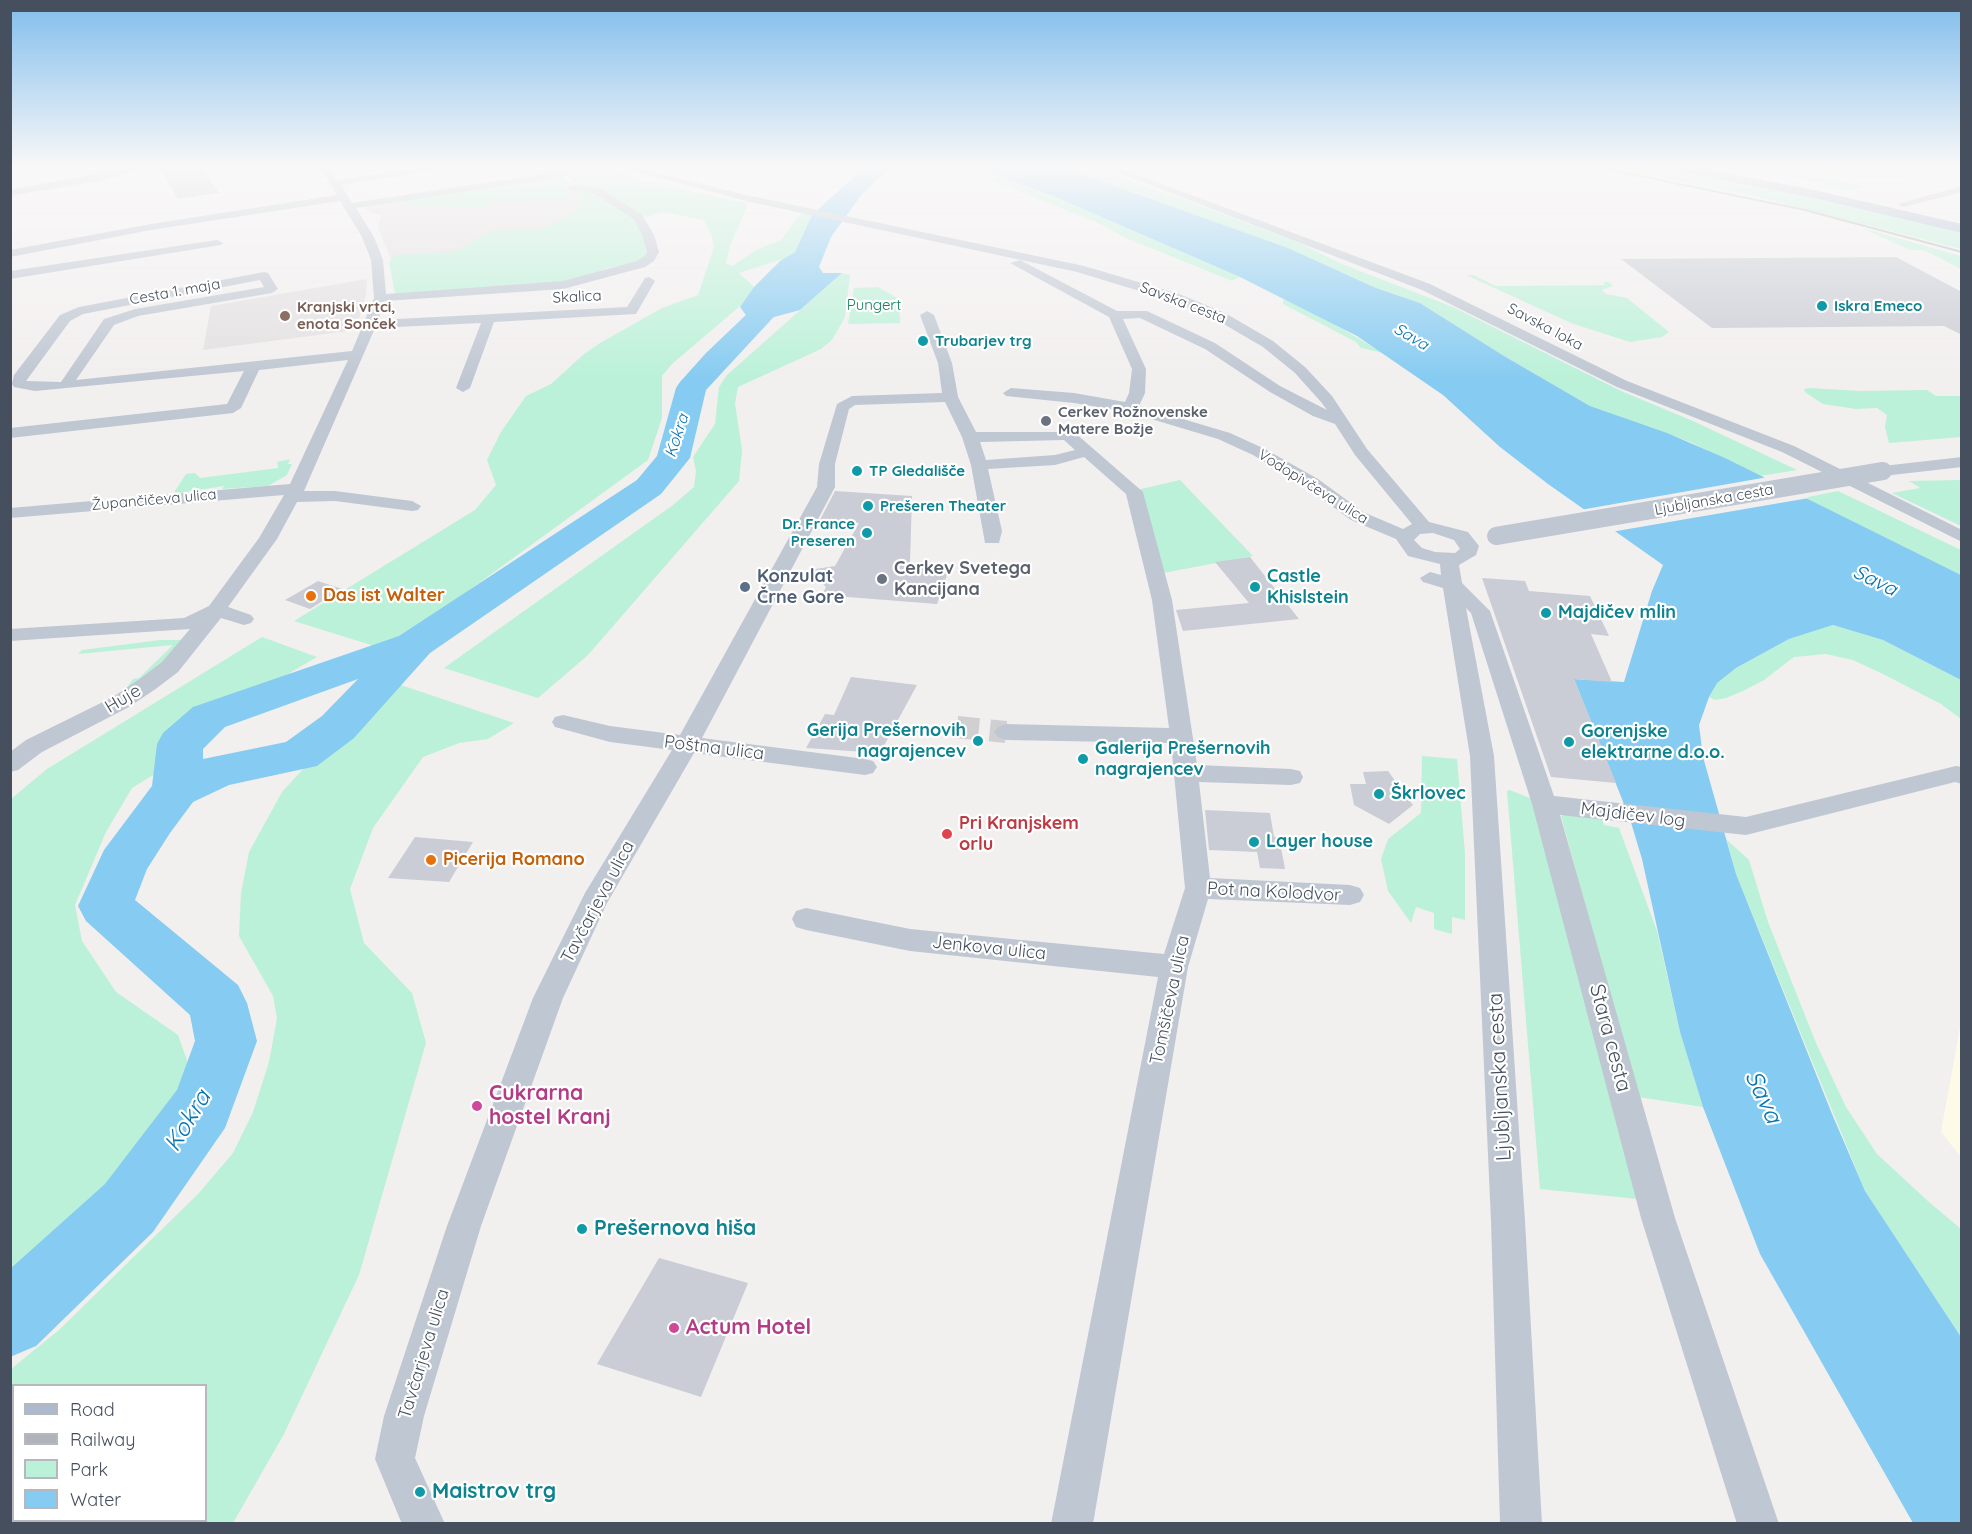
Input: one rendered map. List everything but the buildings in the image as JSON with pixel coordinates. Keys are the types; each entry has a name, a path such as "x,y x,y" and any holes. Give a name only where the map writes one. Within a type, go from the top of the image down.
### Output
{"street":[{"path":"10,254 96,238"},
{"path":"10,635 178,626 216,610 268,539 294,493 358,355 380,298 377,260 365,238"},
{"name":"Skalica","path":"380,298 563,285 641,264 650,258 653,252 649,238"},
{"name":"Savska cesta","path":"938,238 1128,282 1220,316 1247,330 1284,355 1327,399 1361,452 1424,527"},
{"name":"Savska loka","path":"1295,238 1426,287 1622,384 1788,449 1962,537"},
{"path":"10,275 217,243"},
{"path":"1001,251 1000,257 1115,315 1138,369 1137,393 1130,408"},
{"name":"Cesta 1. maja","path":"65,386 109,322 135,313 272,289 264,276 79,312 65,318 19,378 19,384 35,387 65,386 358,355"},
{"name":"Skalica","path":"370,324 631,312 649,281"},
{"name":"Savska cesta","path":"1115,315 1142,314 1210,346 1275,389 1341,421"},
{"path":"927,315 945,363 950,397 970,437 979,465 992,535"},
{"path":"463,388 489,318"},
{"path":"10,433 233,408 254,366"},
{"name":"Vodopivčeva ulica","path":"1011,393 1074,398 1130,408 1224,436 1259,452 1312,483 1358,516 1405,536"},
{"name":"Tavčarjeva ulica","path":"424,1524 395,1460 404,1416 464,1226 548,998 595,900 687,744 792,546 826,487 827,464 842,406 852,401 950,397"},
{"path":"970,437 1077,444"},
{"path":"979,465 1055,460 1077,444"},
{"name":"Tomšičeva ulica","path":"1072,1524 1174,966 1198,888 1182,736 1162,600 1134,492 1077,444"},
{"name":"Ljubljanska cesta","path":"1467,541 1883,471 1962,462"},
{"name":"Župančičeva ulica","path":"10,513 294,493 412,506"},
{"path":"1424,527 1453,532 1467,541 1469,551 1466,556 1449,560 1425,556 1409,547 1405,536 1415,528 1424,527"},
{"name":"Ljubljanska cesta","path":"1425,556 1430,578 1459,632"},
{"name":"Ljubljanska cesta","path":"1449,560 1459,632 1469,672 1482,756 1507,1209 1521,1524"},
{"name":"Stara cesta","path":"1430,578 1452,585 1480,611 1544,804 1596,982 1658,1218 1758,1524"},
{"path":"216,610 244,619"},
{"name":"Huje","path":"10,764 34,746 121,702 149,683 170,667 216,610"},
{"name":"Poštna ulica","path":"563,722 610,734 865,767"},
{"path":"1006,732 1182,736"},
{"path":"1186,773 1291,777"},
{"name":"Majdičev log","path":"1544,804 1746,826 1956,774 1962,776"},
{"name":"Pot na Kolodvor","path":"1198,888 1350,895"},
{"name":"Jenkova ulica","path":"806,919 910,940 1174,966"}],"shaded area":[{"path":"382,238 526,238 398,275"},
{"name":"Kranjski vrtci, enota Sonček","path":"367,279 366,294 356,330 203,350 211,306"},
{"path":"1961,1022 1961,1157 1941,1132"}],"green space":[{"path":"480,238 643,238 647,255 634,264 607,268 578,281 395,294 389,262 394,255 456,252"},
{"path":"712,238 734,238 726,263 732,266 756,250 783,238 802,238 795,252 786,258 739,273 754,287 746,301 672,364 662,376 662,418 648,460 387,650 294,621 475,510 496,485 487,460 501,432 526,396 551,384 584,354 600,343 662,308 698,295 714,247"},
{"path":"1126,238 1149,238 1240,277 1232,281"},
{"path":"1259,238 1286,238 1342,264 1453,307 1621,391 1693,421 1797,470 1760,476 1690,442 1590,406 1504,356 1420,303 1376,288 1288,248"},
{"path":"1883,238 1896,238 1961,256 1961,269 1924,250 1910,250"},
{"path":"1916,238 1961,238 1961,249"},
{"path":"842,273 850,275 845,317 832,340 821,349 738,387 735,403 742,450 739,481 588,655 538,698 444,668 673,505 694,487 696,471 693,457 715,424 719,387 727,375"},
{"path":"1466,275 1473,275 1496,286 1605,285 1603,282 1608,282 1613,286 1602,290 1606,294 1627,298 1669,332 1662,337 1630,342 1571,323"},
{"name":"Pungert","path":"878,287 899,299 900,323 848,324 854,288"},
{"path":"1283,300 1289,300 1317,314 1383,353 1361,348 1356,342 1283,304"},
{"path":"1804,389 1861,391 1927,390 1936,396 1961,396 1961,437 1889,443 1885,427 1887,415 1877,408 1856,409 1823,404 1805,392"},
{"path":"290,459 288,464 292,464 287,475 268,486 222,489 224,486 173,494 186,474 195,473 200,478 278,468 277,462"},
{"path":"1180,480 1253,556 1163,573 1137,490"},
{"path":"1961,480 1961,526 1892,493 1920,488 1909,481"},
{"path":"1838,491 1961,550 1961,575 1803,498"},
{"path":"1833,625 1883,640 1961,680 1961,719 1941,704 1883,674 1853,660 1826,654 1794,657 1764,680 1743,691 1715,700 1709,697 1717,682 1736,668 1789,639"},
{"path":"262,637 317,657 215,717 168,766 132,788 106,832 75,905 82,941 116,992 178,1035 188,1063 179,1095 92,1203 11,1287 11,799 47,769"},
{"path":"160,640 185,640 159,666 121,696 133,679 139,678 173,645 78,654 82,650"},
{"path":"398,684 514,723 488,739 459,743 423,757 373,828 350,889 364,943 412,993 426,1043 359,1275 284,1434 233,1523 11,1523 11,1369 59,1330 199,1193 233,1153 253,1112 269,1062 277,1018 273,996 239,936 241,893 249,852 282,792 315,756 319,743"},
{"path":"1422,756 1457,759 1465,853 1465,920 1452,917 1452,934 1434,929 1434,913 1416,907 1411,923 1388,891 1381,859 1388,839 1421,813"},
{"path":"1510,790 1532,799 1638,1199 1540,1189 1507,791"},
{"path":"1574,811 1601,816 1604,825 1619,828 1657,931 1680,1032 1703,1107 1638,1097 1561,816"},
{"path":"1727,840 1749,860 1768,922 1816,1043 1846,1107 1877,1154 1961,1229 1961,1337 1865,1191 1736,874"}],"water":[{"path":"802,238 831,238 819,267 823,273 842,273 800,310 752,323 740,307 754,287 780,261 795,252"},
{"name":"Sava","path":"1149,238 1259,238 1288,248 1376,288 1420,303 1504,356 1590,406 1667,433 1725,458 1961,575 1961,680 1883,640 1833,625 1789,639 1736,668 1717,683 1709,697 1699,725 1703,757 1736,874 1832,1114 1865,1191 1961,1337 1961,1523 1913,1523 1760,1254 1703,1107 1680,1032 1642,859 1630,819 1574,679 1624,682 1652,591 1663,565 1548,484 1500,447 1443,395 1357,336 1240,277"}],"pier":[{"path":"1768,477 1809,498 1611,532 1580,510"}],"waterway":[{"name":"Kokra","path":"176,790 217,771 300,755 338,727 415,644 649,487 673,458 691,388 716,359 782,294 793,275"},
{"name":"Kokra","path":"176,790 180,744 209,717 406,647"},
{"name":"Kokra","path":"10,1320 129,1208 202,1107 226,1041 217,1003 105,906 123,864 152,820 176,790"}],"tunnel":[{"path":"957,727 1006,732"}],"railway":[{"path":"1908,238 1962,252"}],"place":[{"name":"Iskra Emeco","path":"1822,306"},
{"name":"Kranjski vrtci, enota Sonček","path":"285,316"},
{"name":"Trubarjev trg","path":"923,341"},
{"name":"Cerkev Rožnovenske Matere Božje","path":"1046,421"},
{"name":"TP Gledališče","path":"857,471"},
{"name":"Prešeren Theater","path":"868,506"},
{"name":"Dr. France Preseren","path":"867,533"},
{"name":"Cerkev Svetega Kancijana","path":"882,579"},
{"name":"Konzulat Črne Gore","path":"745,587"},
{"name":"Castle Khislstein","path":"1255,587"},
{"name":"Das ist Walter","path":"311,596"},
{"name":"Majdičev mlin","path":"1546,613"},
{"name":"Gerija Prešernovih nagrajencev","path":"978,741"},
{"name":"Gorenjske elektrarne d.o.o.","path":"1569,742"},
{"name":"Galerija Prešernovih nagrajencev","path":"1083,759"},
{"name":"Škrlovec","path":"1379,794"},
{"name":"Pri Kranjskem orlu","path":"947,834"},
{"name":"Layer house","path":"1254,842"},
{"name":"Picerija Romano","path":"431,860"},
{"name":"Cukrarna hostel Kranj","path":"477,1106"},
{"name":"Prešernova hiša","path":"582,1229"},
{"name":"Actum Hotel","path":"674,1328"},
{"name":"Maistrov trg","path":"420,1492"}]}
